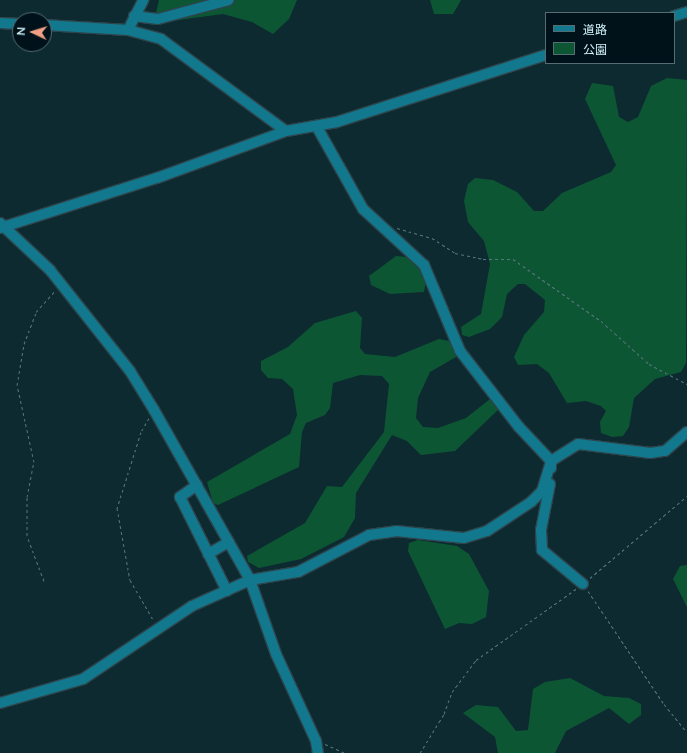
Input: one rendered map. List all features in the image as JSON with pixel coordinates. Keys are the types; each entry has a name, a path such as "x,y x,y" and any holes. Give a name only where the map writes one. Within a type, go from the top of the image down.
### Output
{"street":[{"path":"128,30 143,0"},
{"path":"134,16 158,19 229,0"},
{"path":"675,16 687,12"},
{"path":"0,23 12,24"},
{"path":"52,25 128,30 172,44 286,131"},
{"path":"318,753 316,741 276,654 250,580 154,410 130,371 61,284 1,225 157,178 286,131 317,127 545,55"},
{"path":"317,127 363,208 385,224 424,265 460,351 519,427 551,461 550,487 541,530 542,550 583,584"},
{"path":"0,703 97,672 108,660 158,627 227,591 250,580 298,572 369,535 396,531 464,538 487,532 542,491 551,461 578,444 650,453 665,451 687,432"},
{"path":"197,485 180,497 227,591"},
{"path":"208,554 229,542"}],"path":[{"path":"385,224 432,238 455,253 483,259 513,259 601,321 649,364 687,384"},
{"path":"44,581 27,536 28,497 34,462 17,385 24,344 36,312 61,284"},
{"path":"154,410 141,432 117,508 130,580 158,627"},
{"path":"420,753 444,714 452,692 476,660 583,584 687,496"},
{"path":"583,584 664,704 687,732"},
{"path":"316,741 345,753"}],"green space":[{"path":"159,0 297,0 289,19 273,34 252,22 223,14 171,21 156,13"},
{"path":"430,0 461,0 453,14 434,14"},
{"path":"667,78 687,80 686,363 681,372 655,379 634,398 629,427 623,436 612,437 601,433 600,422 606,411 601,406 586,401 567,403 549,373 537,364 518,365 514,357 524,335 544,312 545,300 525,284 518,284 507,294 502,317 490,329 469,337 462,335 461,327 481,314 490,264 484,241 468,222 464,201 468,184 475,178 493,180 517,192 534,211 543,211 562,193 611,172 616,165 585,99 592,83 613,86 619,117 628,122 638,117 651,86"},
{"path":"396,256 406,257 419,267 426,281 424,292 390,294 371,285 369,276"},
{"path":"356,311 362,318 360,348 365,354 395,357 439,339 454,342 456,357 430,372 418,398 416,418 423,427 438,428 466,418 490,399 497,400 499,409 455,451 421,455 407,441 392,435 356,493 355,518 344,537 301,559 259,568 248,562 247,556 305,523 327,486 342,487 384,432 389,384 382,376 360,375 333,383 330,408 325,415 306,423 302,432 299,467 218,505 213,503 207,482 290,434 297,415 293,389 282,379 268,378 261,370 261,361 288,347 315,323"},
{"path":"418,540 457,546 469,554 489,591 486,617 472,624 459,623 445,629 408,551 409,543"},
{"path":"687,565 687,607 673,579 680,566"},
{"path":"570,678 604,696 629,698 641,704 641,715 629,724 609,708 566,731 555,753 498,753 495,737 463,713 476,705 498,707 516,731 528,730 533,689 545,682"}]}
